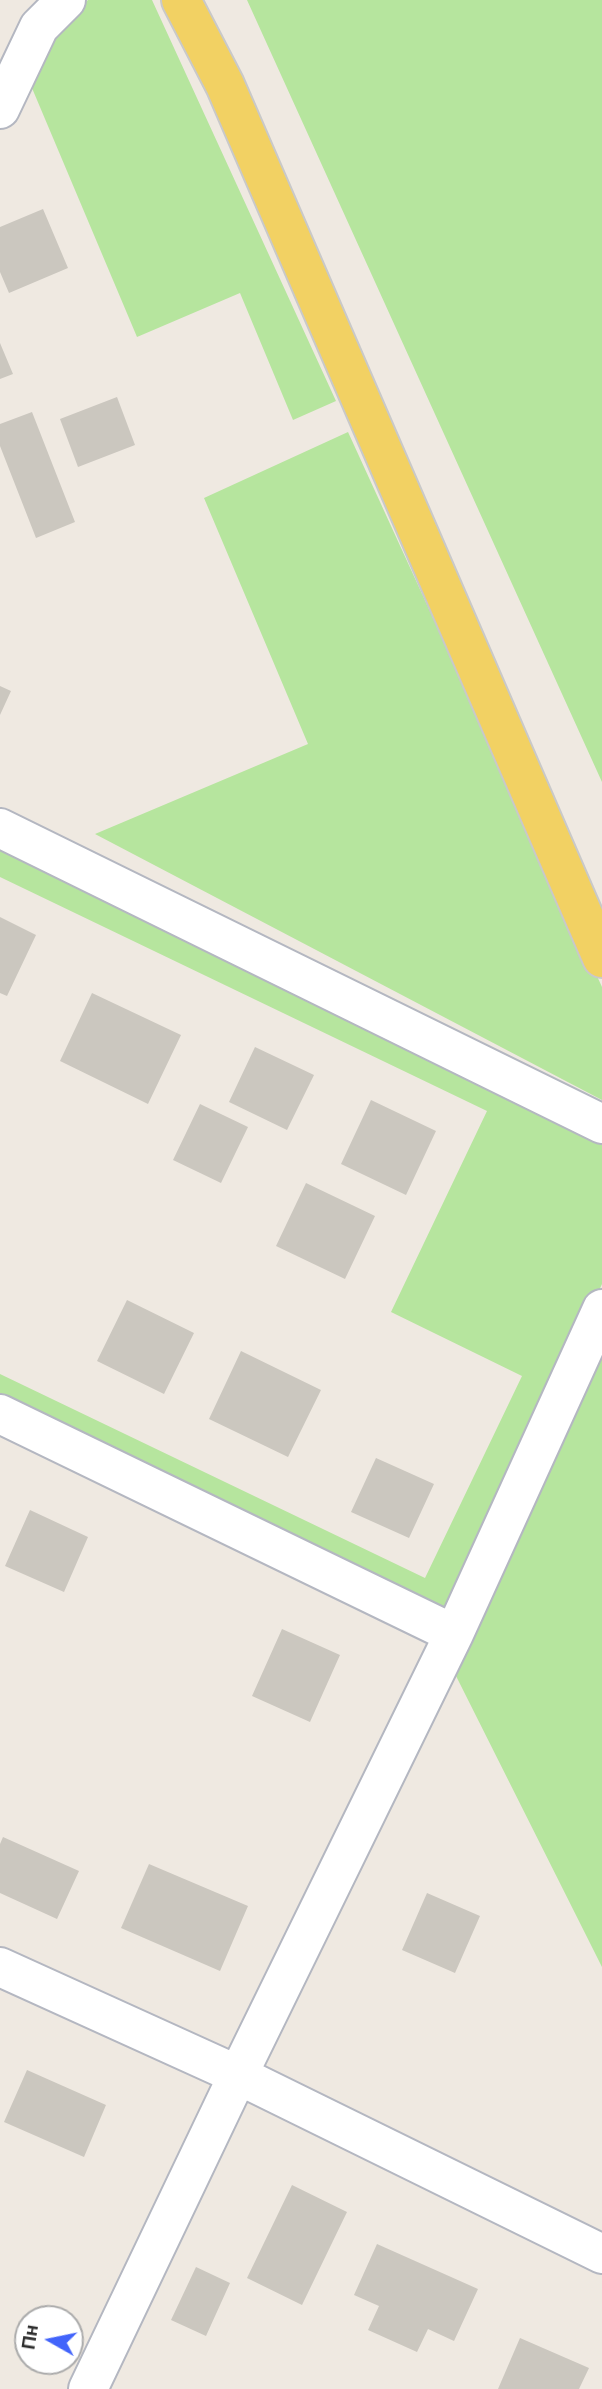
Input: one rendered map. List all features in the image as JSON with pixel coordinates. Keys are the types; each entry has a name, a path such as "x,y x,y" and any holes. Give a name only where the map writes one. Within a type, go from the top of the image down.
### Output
{"main road":[{"path":"181,0 225,85 602,958"}],"street":[{"path":"0,110 39,27 66,0"},
{"path":"0,828 602,1124"},
{"path":"88,2389 454,1634 602,1309"},
{"path":"0,1414 454,1634"},
{"path":"0,1968 238,2076 602,2254"}],"green space":[{"path":"88,0 152,0 336,401 293,420 240,293 137,337 29,81 52,36"},
{"path":"247,0 602,0 602,782"},
{"path":"348,432 602,987 602,1100 95,834 308,744 204,498"},
{"path":"0,847 602,1142 602,1284 450,1618 0,1400 0,1374 425,1578 522,1376 391,1312 487,1111 0,877"},
{"path":"602,1336 602,1967 451,1666"}],"building":[{"path":"43,209 68,268 9,293 0,272 0,227"},
{"path":"0,343 13,374 0,379"},
{"path":"117,397 135,445 78,467 60,419"},
{"path":"32,412 75,522 36,538 0,446 0,424"},
{"path":"0,686 11,691 0,715"},
{"path":"0,917 36,935 7,996 0,993"},
{"path":"92,993 181,1035 148,1104 60,1061"},
{"path":"255,1047 314,1075 287,1130 229,1102"},
{"path":"371,1100 436,1131 406,1195 341,1164"},
{"path":"200,1104 248,1127 221,1183 173,1160"},
{"path":"306,1183 375,1216 345,1279 276,1246"},
{"path":"127,1300 194,1333 164,1394 97,1361"},
{"path":"241,1351 321,1390 288,1457 209,1419"},
{"path":"376,1458 434,1484 409,1538 351,1512"},
{"path":"30,1510 88,1537 64,1592 5,1566"},
{"path":"282,1629 340,1655 310,1722 252,1696"},
{"path":"3,1837 79,1871 57,1919 0,1893 0,1844"},
{"path":"149,1864 248,1906 220,1971 121,1928"},
{"path":"427,1893 480,1916 455,1973 402,1950"},
{"path":"27,2070 106,2105 84,2157 4,2122"},
{"path":"292,2185 347,2212 302,2305 247,2278"},
{"path":"377,2244 478,2289 454,2341 428,2329 417,2352 368,2330 379,2306 354,2295"},
{"path":"196,2267 230,2283 206,2336 171,2320"},
{"path":"520,2338 589,2368 579,2389 498,2389"}]}
